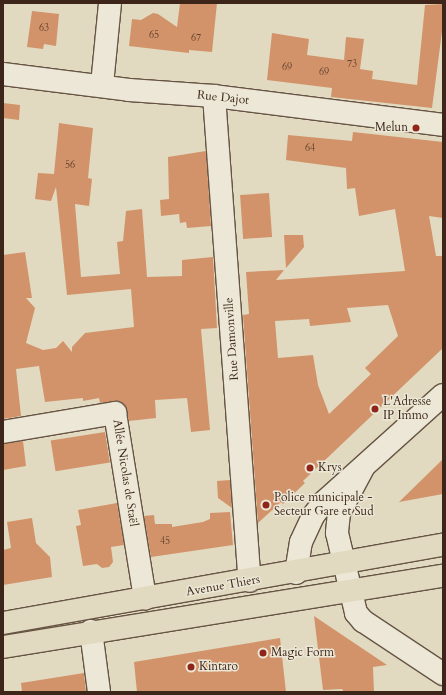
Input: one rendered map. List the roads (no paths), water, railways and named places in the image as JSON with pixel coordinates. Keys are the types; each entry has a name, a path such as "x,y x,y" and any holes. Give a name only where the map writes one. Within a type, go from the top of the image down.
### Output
{"main road":[{"name":"Avenue Thiers","path":"3,623 296,573 443,545"},
{"name":"Avenue Thiers","path":"3,647 91,631 443,576"}],"street":[{"path":"102,86 110,3"},
{"name":"Rue Dajot","path":"3,74 130,90 214,96 443,125"},
{"name":"Rue Damonville","path":"214,96 250,581"},
{"path":"296,573 301,542 313,516 343,483 363,468 443,395"},
{"name":"Allée Nicolas de Staël","path":"3,432 115,413 145,599"},
{"path":"363,468 339,513 338,533 343,564 356,614 363,621 443,674"},
{"path":"313,516 339,513"},
{"path":"91,631 99,692"}],"place":[{"name":"Melun","path":"416,128"},
{"name":"L'Adresse IP Immo","path":"375,409"},
{"name":"Krys","path":"310,468"},
{"name":"Police municipale - Secteur Gare et Sud","path":"266,505"},
{"name":"Magic Form","path":"263,653"},
{"name":"Kintaro","path":"191,667"}]}
